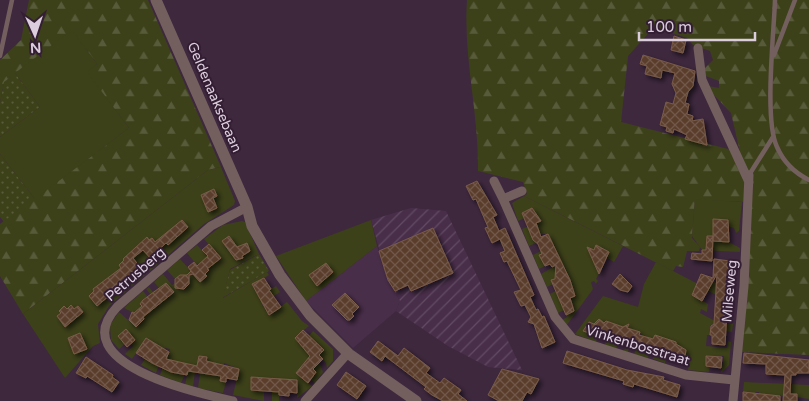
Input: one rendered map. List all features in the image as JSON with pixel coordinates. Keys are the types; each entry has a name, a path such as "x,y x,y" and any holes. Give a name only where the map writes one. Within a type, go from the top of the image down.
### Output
{"street":[{"name":"Geldenaaksebaan","path":"156,0 247,206 259,223 261,239 280,274 301,304 348,353 416,401"},
{"name":"Milseweg","path":"698,48 702,80 749,179 744,286 733,401"},
{"name":"Vinkenbosstraat","path":"494,182 555,317 573,339 686,375 734,380"},
{"path":"503,199 522,191"},
{"name":"Petrusberg","path":"233,401 195,393 149,376 114,353 104,341 103,330 107,318 117,307 211,226 247,206"},
{"path":"305,401 348,353"}],"lane":[{"path":"0,56 0,44 12,0"},
{"path":"775,0 772,59 773,137 782,158 793,169 809,180"},
{"path":"772,59 795,0"},
{"path":"749,179 773,137"}],"shaded area":[{"path":"411,208 446,211 522,370 488,367 448,346 396,311 400,301 388,280 371,220"},
{"path":"377,246 388,280 400,301 396,311 353,348 306,301"}],"green space":[{"path":"29,0 148,0 221,167 208,170 23,314 0,276 0,224 129,128 86,72 97,64 72,31 4,82 0,103 0,60 21,40"},
{"path":"467,0 809,0 809,355 740,352 748,202 695,200 692,238 700,247 699,251 687,251 683,267 676,266 673,271 524,196 527,194 523,182 478,171 478,149 466,21","holes":["654,27 687,38 693,45 710,51 713,60 703,70 706,76 719,81 719,88 708,86 710,91 731,113 740,152 621,122 628,56"]},
{"path":"72,30 97,64 87,72 129,128 35,199 0,154 0,137 40,107 15,73"},
{"path":"15,73 40,107 0,137 0,103 4,82"},
{"path":"0,154 35,199 4,222 0,217"},
{"path":"221,167 235,201 234,205 204,224 109,306 98,324 100,343 93,346 65,378 23,314 208,170"},
{"path":"524,196 623,246 614,262 606,257 608,252 596,246 594,250 597,270 600,272 596,279 598,281 596,284 594,281 591,282 593,289 566,326 562,320 567,317 566,315 573,306 570,298 573,291 562,306 564,310 558,313 550,294 570,283 570,280 556,278 551,281 553,284 547,287 541,274 560,263 554,249 540,255 545,266 539,269 533,255 541,251 539,247 551,242 548,234 540,234 538,230 530,234 536,243 529,246 522,229 540,221 532,208 522,213 524,218 518,221 512,203"},
{"path":"695,199 742,202 739,231 736,233 734,228 727,226 727,220 714,219 713,236 707,236 707,241 729,242 740,248 740,252 702,250 692,236"},
{"path":"371,220 377,246 306,301 276,256"},
{"path":"245,222 259,254 230,269 223,298 267,272 269,275 252,285 259,296 276,286 280,292 262,304 269,315 287,302 302,321 309,326 295,337 302,345 313,331 333,349 333,361 327,368 326,363 319,355 324,350 316,342 306,351 318,364 319,362 323,372 315,383 310,379 316,372 304,363 300,368 303,371 298,370 296,373 312,386 297,398 297,380 279,380 279,401 272,401 272,377 251,377 251,390 264,390 264,401 233,395 239,369 224,363 220,380 226,382 223,393 198,388 200,373 195,372 193,387 185,385 189,365 181,383 160,375 170,349 165,348 152,363 159,365 156,373 141,365 155,343 146,338 132,359 125,354 133,346 131,343 135,340 126,330 125,344 119,349 111,340 110,325 119,312 136,327 144,320 137,311 134,313 124,308 143,291 147,296 143,301 158,303 146,289 149,287 153,292 155,290 164,300 173,292 166,283 159,288 154,282 163,274 172,285 175,283 179,288 189,284 189,280 185,275 180,275 175,279 167,270 180,259 200,281 209,270 202,262 197,265 187,253 197,245 212,261 214,259 217,262 221,258 204,239 223,225"},
{"path":"259,254 269,271 222,298 230,270"},
{"path":"656,262 698,284 716,282 716,295 698,285 692,295 708,304 707,312 701,309 700,313 717,322 733,324 732,332 726,331 726,325 713,324 710,326 710,335 707,335 706,346 727,348 728,341 731,342 729,365 721,373 724,356 707,356 706,366 710,367 709,372 688,370 689,361 684,360 686,350 675,344 671,358 667,357 665,363 653,359 654,354 649,353 648,358 634,354 637,347 647,337 634,331 628,352 624,351 626,345 623,344 628,328 618,327 615,324 610,340 618,343 616,349 605,345 606,339 603,338 606,326 589,322 583,330 598,336 596,342 575,334 603,296 638,307 644,284"},
{"path":"744,382 809,385 809,399 797,397 797,394 791,394 790,396 759,395 759,392 755,392 755,396 752,396 752,393 743,392"}],"building":[{"path":"674,36 686,40 683,53 671,50"},
{"path":"643,55 695,71 693,86 688,92 685,103 689,104 687,114 693,116 692,121 703,119 707,145 685,139 687,135 674,129 673,133 666,131 667,127 660,125 666,102 673,104 676,93 672,84 675,73 662,70 661,78 645,74 647,66 640,64"},
{"path":"477,181 497,215 493,217 499,231 505,228 534,295 530,297 536,310 538,309 542,317 544,316 555,342 542,348 534,324 528,322 531,317 525,305 521,306 514,292 521,290 507,261 504,262 500,253 505,251 500,239 492,243 485,228 488,227 476,199 473,200 466,186"},
{"path":"214,189 217,196 213,198 217,208 208,212 201,195"},
{"path":"532,208 541,221 536,223 541,237 548,234 570,280 575,296 570,298 574,311 566,315 551,280 555,279 556,265 552,267 550,264 545,266 539,255 542,254 538,244 533,240 522,213"},
{"path":"713,219 728,220 729,242 713,241"},
{"path":"182,220 188,227 168,245 166,243 155,253 158,255 152,260 143,250 133,258 139,266 132,272 135,274 97,306 89,296 94,291 93,289 121,268 119,265 123,259 147,237 149,240 152,238 155,242"},
{"path":"433,228 453,273 411,291 408,285 395,291 388,280 379,251"},
{"path":"229,236 237,247 247,243 250,251 242,256 243,258 236,260 222,241"},
{"path":"707,236 713,236 712,261 691,259 692,253 702,254 702,250 706,250"},
{"path":"209,244 221,258 207,269 209,270 205,274 207,276 200,282 193,274 189,275 189,284 184,289 175,288 175,279 180,275 187,275 191,271 188,267 194,262 197,266 208,256 202,250"},
{"path":"596,245 609,252 599,274 587,247 594,250"},
{"path":"714,259 730,261 725,345 712,344 712,335 710,335 711,326 714,324 717,274 702,301 692,295 701,274 713,278"},
{"path":"326,263 333,272 317,286 309,275"},
{"path":"620,274 632,286 628,292 620,290 612,284"},
{"path":"264,278 271,289 269,290 281,307 269,315 252,284"},
{"path":"166,283 174,292 143,317 144,319 136,327 129,320 132,312 134,313 142,306 140,304 143,300"},
{"path":"345,293 359,307 352,314 354,316 350,320 347,320 332,305"},
{"path":"71,305 74,309 78,306 83,312 65,327 57,316 61,313 59,311 64,306 67,309"},
{"path":"599,319 604,323 606,321 623,327 629,324 627,328 640,332 639,335 653,339 655,335 676,342 676,344 686,350 684,362 583,331 589,322 594,324"},
{"path":"126,329 135,340 127,347 118,336"},
{"path":"303,330 324,350 319,355 323,359 313,369 316,372 308,383 296,373 310,356 295,338"},
{"path":"80,333 87,349 74,354 68,338"},
{"path":"146,338 169,352 166,359 197,366 199,356 207,357 206,361 239,369 237,380 226,378 226,382 220,381 221,376 188,371 187,375 171,372 136,353"},
{"path":"378,341 398,356 404,348 430,368 426,373 440,383 444,378 461,390 458,394 467,401 443,401 432,395 424,389 426,387 385,356 382,361 370,352"},
{"path":"567,351 627,370 664,377 663,380 680,385 677,397 634,384 633,387 623,384 624,381 563,363"},
{"path":"744,353 809,360 809,373 791,375 790,394 797,394 797,401 783,401 785,375 766,374 766,364 743,363"},
{"path":"706,356 722,357 721,368 706,366"},
{"path":"86,357 113,375 112,377 119,382 112,392 87,376 86,378 76,373"},
{"path":"502,369 539,379 531,394 527,392 522,401 499,401 488,395"},
{"path":"346,372 366,386 357,399 337,385"},
{"path":"251,377 297,380 297,393 289,392 289,396 279,395 279,392 251,390"},
{"path":"743,392 780,396 780,401 743,401"}]}
